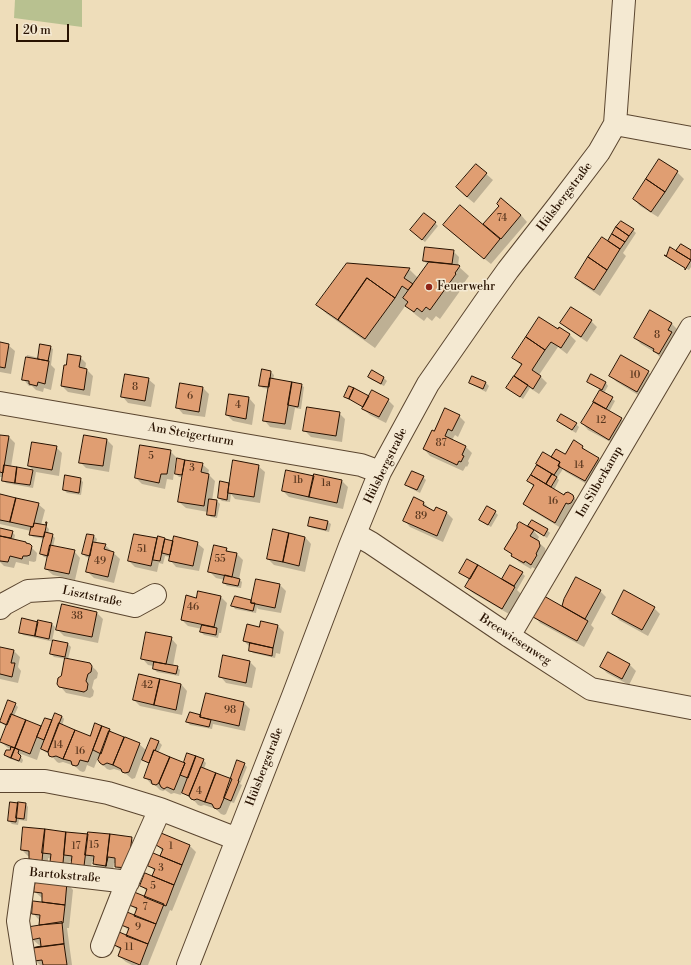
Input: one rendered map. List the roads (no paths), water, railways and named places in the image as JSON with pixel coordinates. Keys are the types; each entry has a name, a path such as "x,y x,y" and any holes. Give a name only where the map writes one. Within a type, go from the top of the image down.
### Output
{"street":[{"name":"Hülsbergstraße","path":"188,965 380,472 428,384 508,270 599,152 615,124 624,0"},
{"path":"615,124 691,138"},
{"name":"Im Silberkamp","path":"509,636 691,328"},
{"name":"Am Steigerturm","path":"0,403 361,465 380,472"},
{"name":"Breewiesenweg","path":"355,534 371,543 509,636 590,688 691,708"},
{"name":"Lisztstraße","path":"1,602 28,591 60,589 135,606 155,595"},
{"path":"0,781 45,781 108,793 160,809 238,839"},
{"path":"102,946 160,809"},
{"name":"Bartokstraße","path":"25,965 18,920 25,870 128,882"}],"place":[{"name":"Feuerwehr","path":"429,287"}]}
